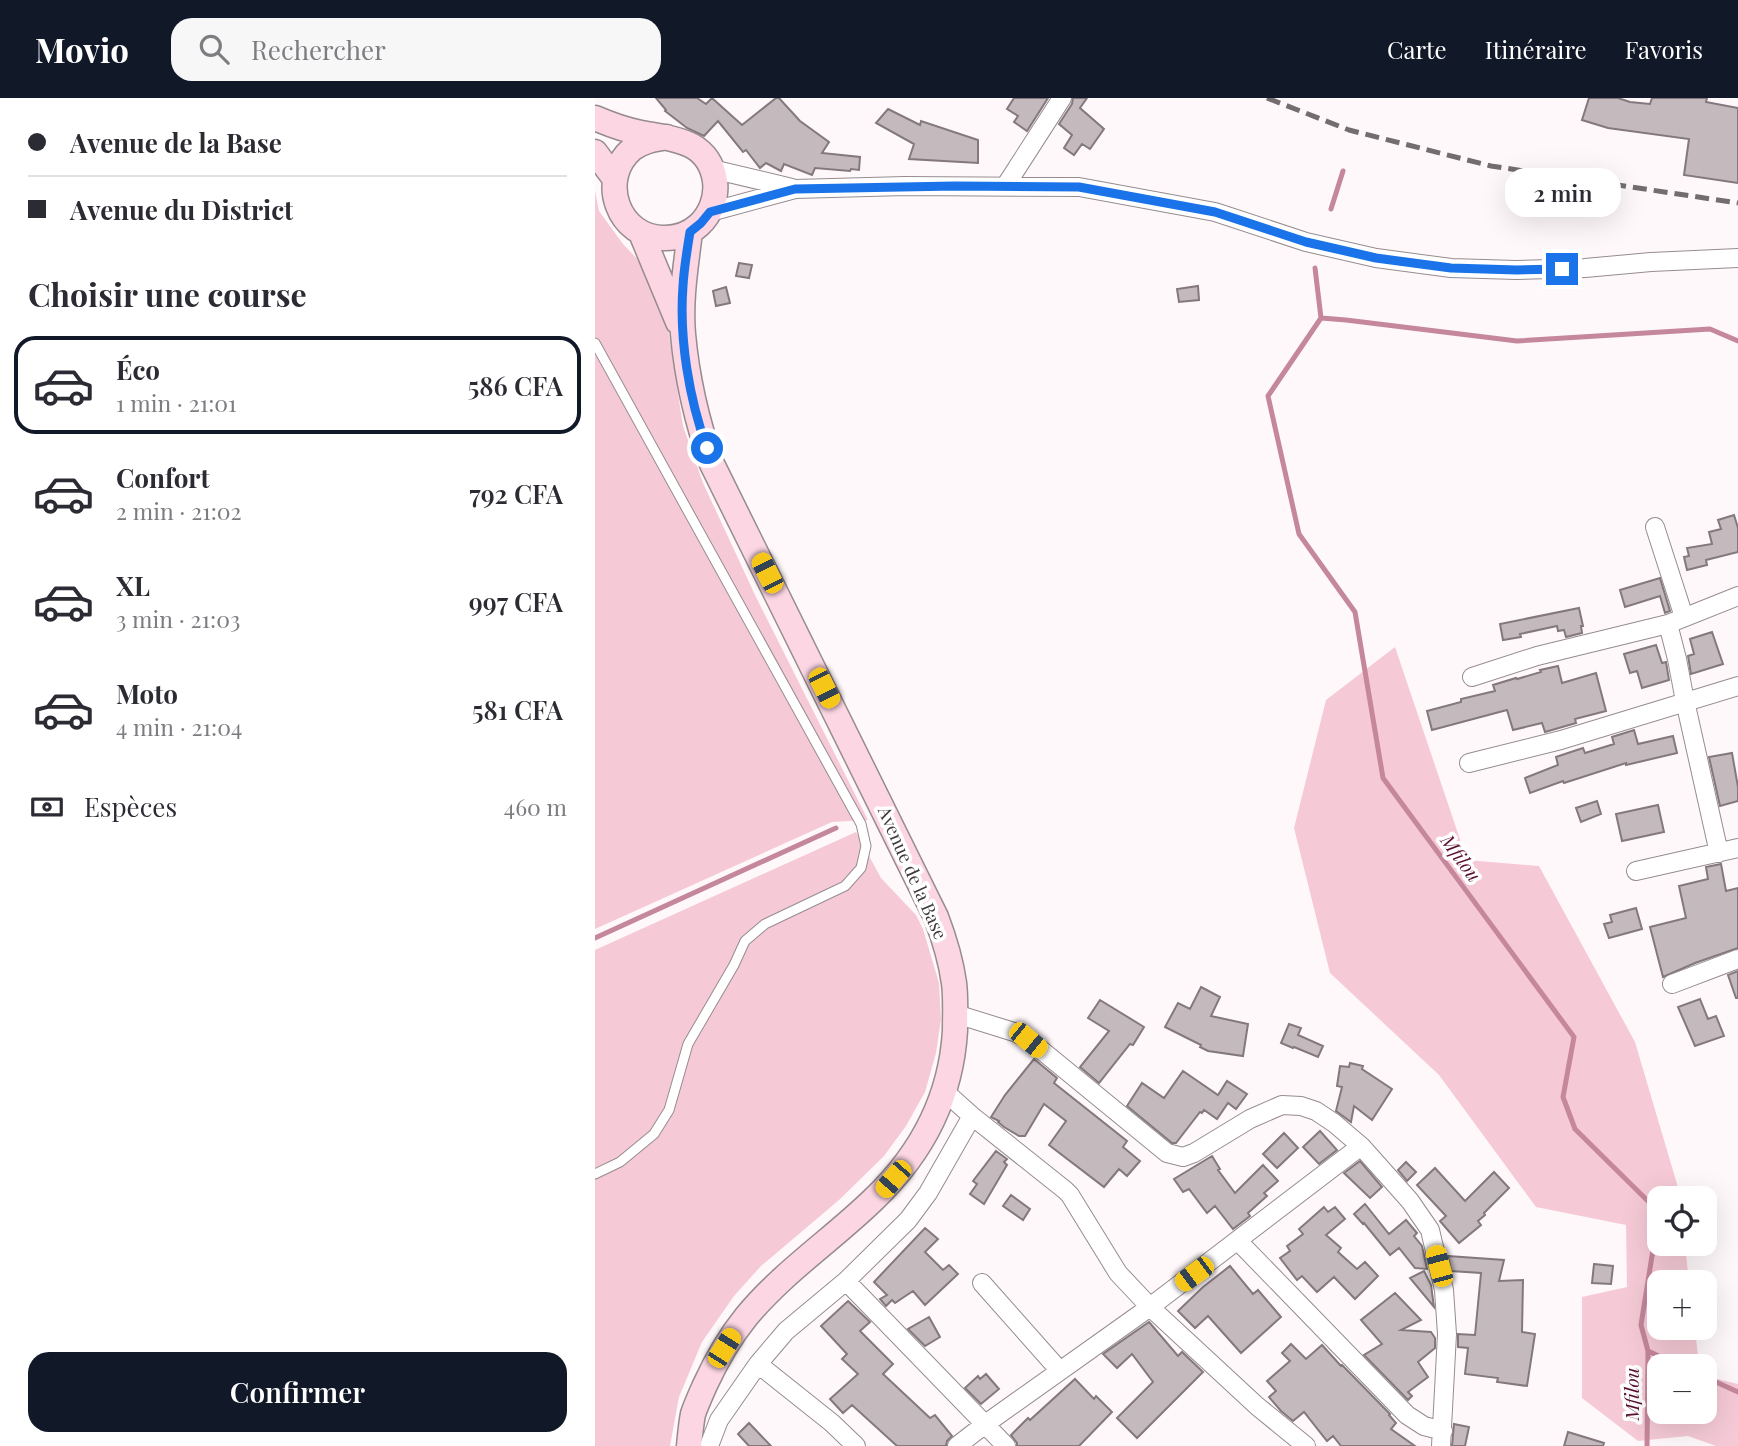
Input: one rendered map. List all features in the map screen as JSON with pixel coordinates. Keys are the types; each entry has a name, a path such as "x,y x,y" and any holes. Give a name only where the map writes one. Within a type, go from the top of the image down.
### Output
{"main road":[{"path":"595,118 638,132 681,140 694,146 705,156 712,169 716,190 710,212 701,223 690,232 674,238 657,238 642,233"},
{"path":"615,179 621,162 633,148 649,139 667,137"},
{"path":"595,152 615,179"},
{"name":"Avenue de la Base","path":"615,179 614,192 622,216 642,233 683,332"},
{"name":"Avenue de la Base","path":"690,232 683,287 683,332 691,389 712,464 936,917 954,984 955,1014 954,1048 944,1091 935,1117 923,1139 873,1200 773,1288 732,1335 716,1361 693,1414 707,1444"}],"street":[{"path":"1006,185 1062,98"},
{"path":"712,169 795,189"},
{"path":"710,212 795,189 1006,185 1079,187 1215,212 1306,242 1376,258 1451,268 1558,269 1738,258"},
{"path":"1655,527 1676,620 1677,659 1685,701 1719,853"},
{"path":"1472,677 1537,656 1676,620 1738,596"},
{"path":"1469,763 1560,740 1738,686"},
{"path":"1636,871 1738,848"},
{"path":"1672,984 1738,959"},
{"path":"955,1014 1017,1033 1028,1040 1167,1153 1183,1157 1194,1153 1250,1119 1282,1105 1301,1106 1316,1111 1361,1146 1410,1201 1430,1230 1444,1290 1447,1323 1442,1438"},
{"path":"944,1091 1070,1195 1118,1273 1150,1307 1301,1445"},
{"path":"707,1444 719,1420 758,1364 786,1331 846,1281 908,1220 928,1193 972,1116"},
{"path":"957,1446 1150,1307 1361,1146"},
{"path":"1238,1241 1407,1415 1442,1438"},
{"path":"846,1281 1006,1446"},
{"path":"982,1283 1060,1371"},
{"path":"758,1364 832,1423 856,1446"}],"lane":[{"path":"595,343 861,824 866,846 861,868 845,886 765,924 745,941 688,1044 670,1110 653,1134 619,1162 595,1174"}],"shaded area":[{"path":"595,191 599,211 623,244 642,264 666,316 683,426 703,483 756,597 868,820 832,822 595,929"},
{"path":"1395,647 1467,860 1539,866 1635,1042 1677,1184 1647,1186 1647,1256 1686,1256 1688,1270 1647,1270 1647,1340 1696,1340 1698,1354 1647,1354 1647,1424 1717,1424 1717,1379 1738,1384 1738,1446 1716,1446 1688,1436 1638,1441 1582,1398 1582,1297 1627,1287 1626,1225 1536,1207 1439,1075 1330,973 1294,828 1326,700"},
{"path":"856,832 881,878 916,915 923,929 939,983 941,1019 936,1053 925,1092 906,1126 884,1156 839,1200 761,1266 734,1296 702,1342 679,1397 670,1446 595,1446 595,950"}],"building":[{"path":"656,98 697,98 706,104 712,98 742,125 779,98 800,121 829,142 822,153 860,157 859,170 815,168 812,175 784,164 781,171 766,163 760,168 718,121 704,136 687,128 665,111"},
{"path":"1014,98 1048,98 1027,131 1014,122 1018,116 1007,109"},
{"path":"1073,98 1087,98 1080,108 1104,129 1090,149 1082,144 1074,155 1064,148 1072,135 1059,124"},
{"path":"1589,98 1618,98 1650,104 1652,98 1707,98 1706,102 1738,108 1738,183 1684,175 1689,139 1608,128 1582,120"},
{"path":"888,109 920,125 921,121 978,140 978,163 909,159 914,144 876,123"},
{"path":"739,263 752,265 749,278 736,276"},
{"path":"1198,286 1199,300 1179,302 1177,289"},
{"path":"726,287 730,303 716,306 713,291"},
{"path":"1734,515 1738,528 1738,552 1706,560 1707,565 1687,570 1684,557 1689,556 1687,548 1712,544 1709,532 1721,529 1718,520"},
{"path":"1660,578 1670,611 1665,613 1660,596 1625,607 1620,590"},
{"path":"1579,608 1582,633 1566,637 1564,630 1558,631 1557,626 1503,640 1500,624"},
{"path":"1712,632 1723,664 1691,674 1688,656 1694,654 1690,639"},
{"path":"1656,645 1662,663 1666,662 1669,680 1642,688 1637,671 1630,673 1624,654"},
{"path":"1558,666 1562,683 1596,673 1606,711 1575,719 1576,723 1545,732 1542,723 1513,730 1507,710 1432,730 1427,711 1495,691 1493,685"},
{"path":"1634,730 1638,744 1673,736 1677,753 1626,763 1530,793 1525,778 1558,765 1556,757 1583,748 1585,753 1614,744 1612,737"},
{"path":"1732,753 1738,801 1720,806 1709,757"},
{"path":"1597,801 1601,814 1581,822 1576,808"},
{"path":"1658,805 1664,832 1622,841 1616,814"},
{"path":"1721,864 1726,891 1738,888 1738,948 1663,977 1650,927 1686,918 1679,886 1708,879 1706,867"},
{"path":"1636,908 1642,929 1609,938 1604,924 1612,922 1610,915"},
{"path":"1738,971 1738,998 1736,998 1728,975"},
{"path":"1201,987 1220,997 1211,1016 1248,1024 1243,1056 1208,1051 1165,1027 1178,1003 1190,1009"},
{"path":"1700,999 1708,1019 1716,1016 1724,1036 1695,1046 1678,1007"},
{"path":"1100,1000 1144,1027 1133,1045 1130,1044 1099,1083 1080,1067 1109,1031 1088,1018"},
{"path":"1289,1024 1301,1028 1298,1035 1323,1046 1318,1057 1281,1043"},
{"path":"1034,1059 1057,1078 1054,1083 1127,1141 1123,1147 1140,1161 1127,1176 1119,1169 1104,1187 1049,1145 1066,1121 1044,1104 1025,1136 1019,1136 991,1117"},
{"path":"1350,1063 1363,1066 1362,1069 1392,1089 1372,1120 1354,1106 1351,1122 1336,1111 1342,1087 1337,1086 1340,1066 1349,1067"},
{"path":"1183,1071 1218,1095 1227,1081 1247,1094 1236,1109 1228,1103 1217,1119 1204,1110 1200,1112 1176,1143 1172,1143 1127,1106 1142,1083 1164,1098"},
{"path":"1320,1131 1337,1150 1319,1164 1303,1147"},
{"path":"1284,1133 1298,1148 1277,1168 1263,1154"},
{"path":"996,1151 1007,1159 1004,1162 1007,1165 984,1204 970,1194 977,1184 973,1181"},
{"path":"1212,1156 1220,1169 1218,1170 1235,1193 1263,1165 1278,1181 1264,1193 1267,1196 1248,1213 1250,1216 1233,1229 1215,1206 1207,1213 1189,1189 1183,1192 1174,1179"},
{"path":"1360,1161 1382,1187 1370,1198 1344,1173"},
{"path":"1406,1162 1416,1172 1407,1181 1398,1170"},
{"path":"1435,1168 1465,1201 1494,1172 1509,1188 1484,1213 1478,1221 1481,1225 1459,1243 1440,1221 1446,1216 1417,1185"},
{"path":"1011,1195 1030,1209 1023,1220 1003,1206"},
{"path":"1365,1204 1389,1234 1406,1220 1417,1233 1414,1236 1422,1246 1427,1269 1415,1268 1399,1248 1390,1255 1354,1214"},
{"path":"1324,1207 1328,1212 1335,1207 1345,1219 1326,1235 1341,1248 1338,1252 1357,1269 1365,1262 1378,1276 1355,1299 1334,1277 1317,1292 1302,1276 1297,1280 1280,1258 1290,1251 1287,1246 1303,1234 1299,1229"},
{"path":"925,1228 938,1239 925,1252 943,1270 949,1265 958,1274 925,1305 913,1291 895,1303 892,1300 886,1306 880,1299 887,1295 874,1282"},
{"path":"1448,1256 1504,1260 1499,1281 1523,1280 1522,1332 1535,1334 1527,1386 1497,1382 1498,1378 1465,1374 1468,1348 1458,1347 1458,1334 1475,1335 1481,1273 1451,1271"},
{"path":"1594,1264 1613,1266 1611,1284 1592,1283"},
{"path":"1230,1266 1253,1294 1258,1290 1281,1317 1241,1353 1208,1316 1195,1328 1178,1311"},
{"path":"1424,1271 1431,1285 1434,1307 1410,1278"},
{"path":"1395,1293 1421,1320 1401,1330 1431,1332 1435,1338 1435,1348 1418,1362 1428,1377 1408,1392 1412,1396 1408,1400 1364,1355 1382,1344 1361,1320"},
{"path":"848,1301 870,1322 860,1331 893,1364 883,1374 930,1418 935,1415 952,1436 946,1446 897,1446 852,1405 843,1413 830,1399 858,1374 842,1359 847,1354 821,1326"},
{"path":"929,1317 940,1337 925,1346 908,1329"},
{"path":"1149,1322 1178,1356 1182,1352 1203,1372 1137,1438 1117,1418 1153,1382 1132,1354 1117,1368 1103,1354"},
{"path":"1291,1344 1306,1359 1322,1345 1390,1414 1396,1423 1391,1429 1415,1446 1341,1446 1333,1436 1327,1441 1304,1412 1293,1421 1269,1397 1276,1391 1267,1381 1290,1361 1282,1353"},
{"path":"986,1374 999,1389 981,1404 965,1388 978,1376 980,1379"},
{"path":"1075,1379 1094,1399 1096,1396 1112,1412 1079,1446 1017,1446 1011,1435"},
{"path":"749,1423 771,1446 749,1446 738,1434"},
{"path":"1454,1424 1469,1427 1465,1446 1452,1446"},
{"path":"1568,1432 1604,1443 1603,1446 1564,1446"}],"waterway":[{"name":"Mfilou","path":"1331,209 1343,171"},
{"name":"Mfilou","path":"1315,268 1321,318 1268,396 1299,534 1355,612 1383,778 1574,1037 1563,1097 1575,1129 1659,1212 1641,1325 1648,1351 1647,1446"},
{"path":"1321,318 1517,341 1710,329 1738,341"},
{"path":"595,938 836,828"},
{"path":"1648,1351 1654,1354"},
{"path":"1717,1382 1738,1392"}],"railway":[{"path":"1267,98 1349,130 1491,166 1738,203"}],"route":[{"path":"707,448 691,389 683,332 683,287 690,232 710,212 795,189 1006,185 1079,187 1215,212 1306,242 1376,258 1451,268 1562,269"}]}
